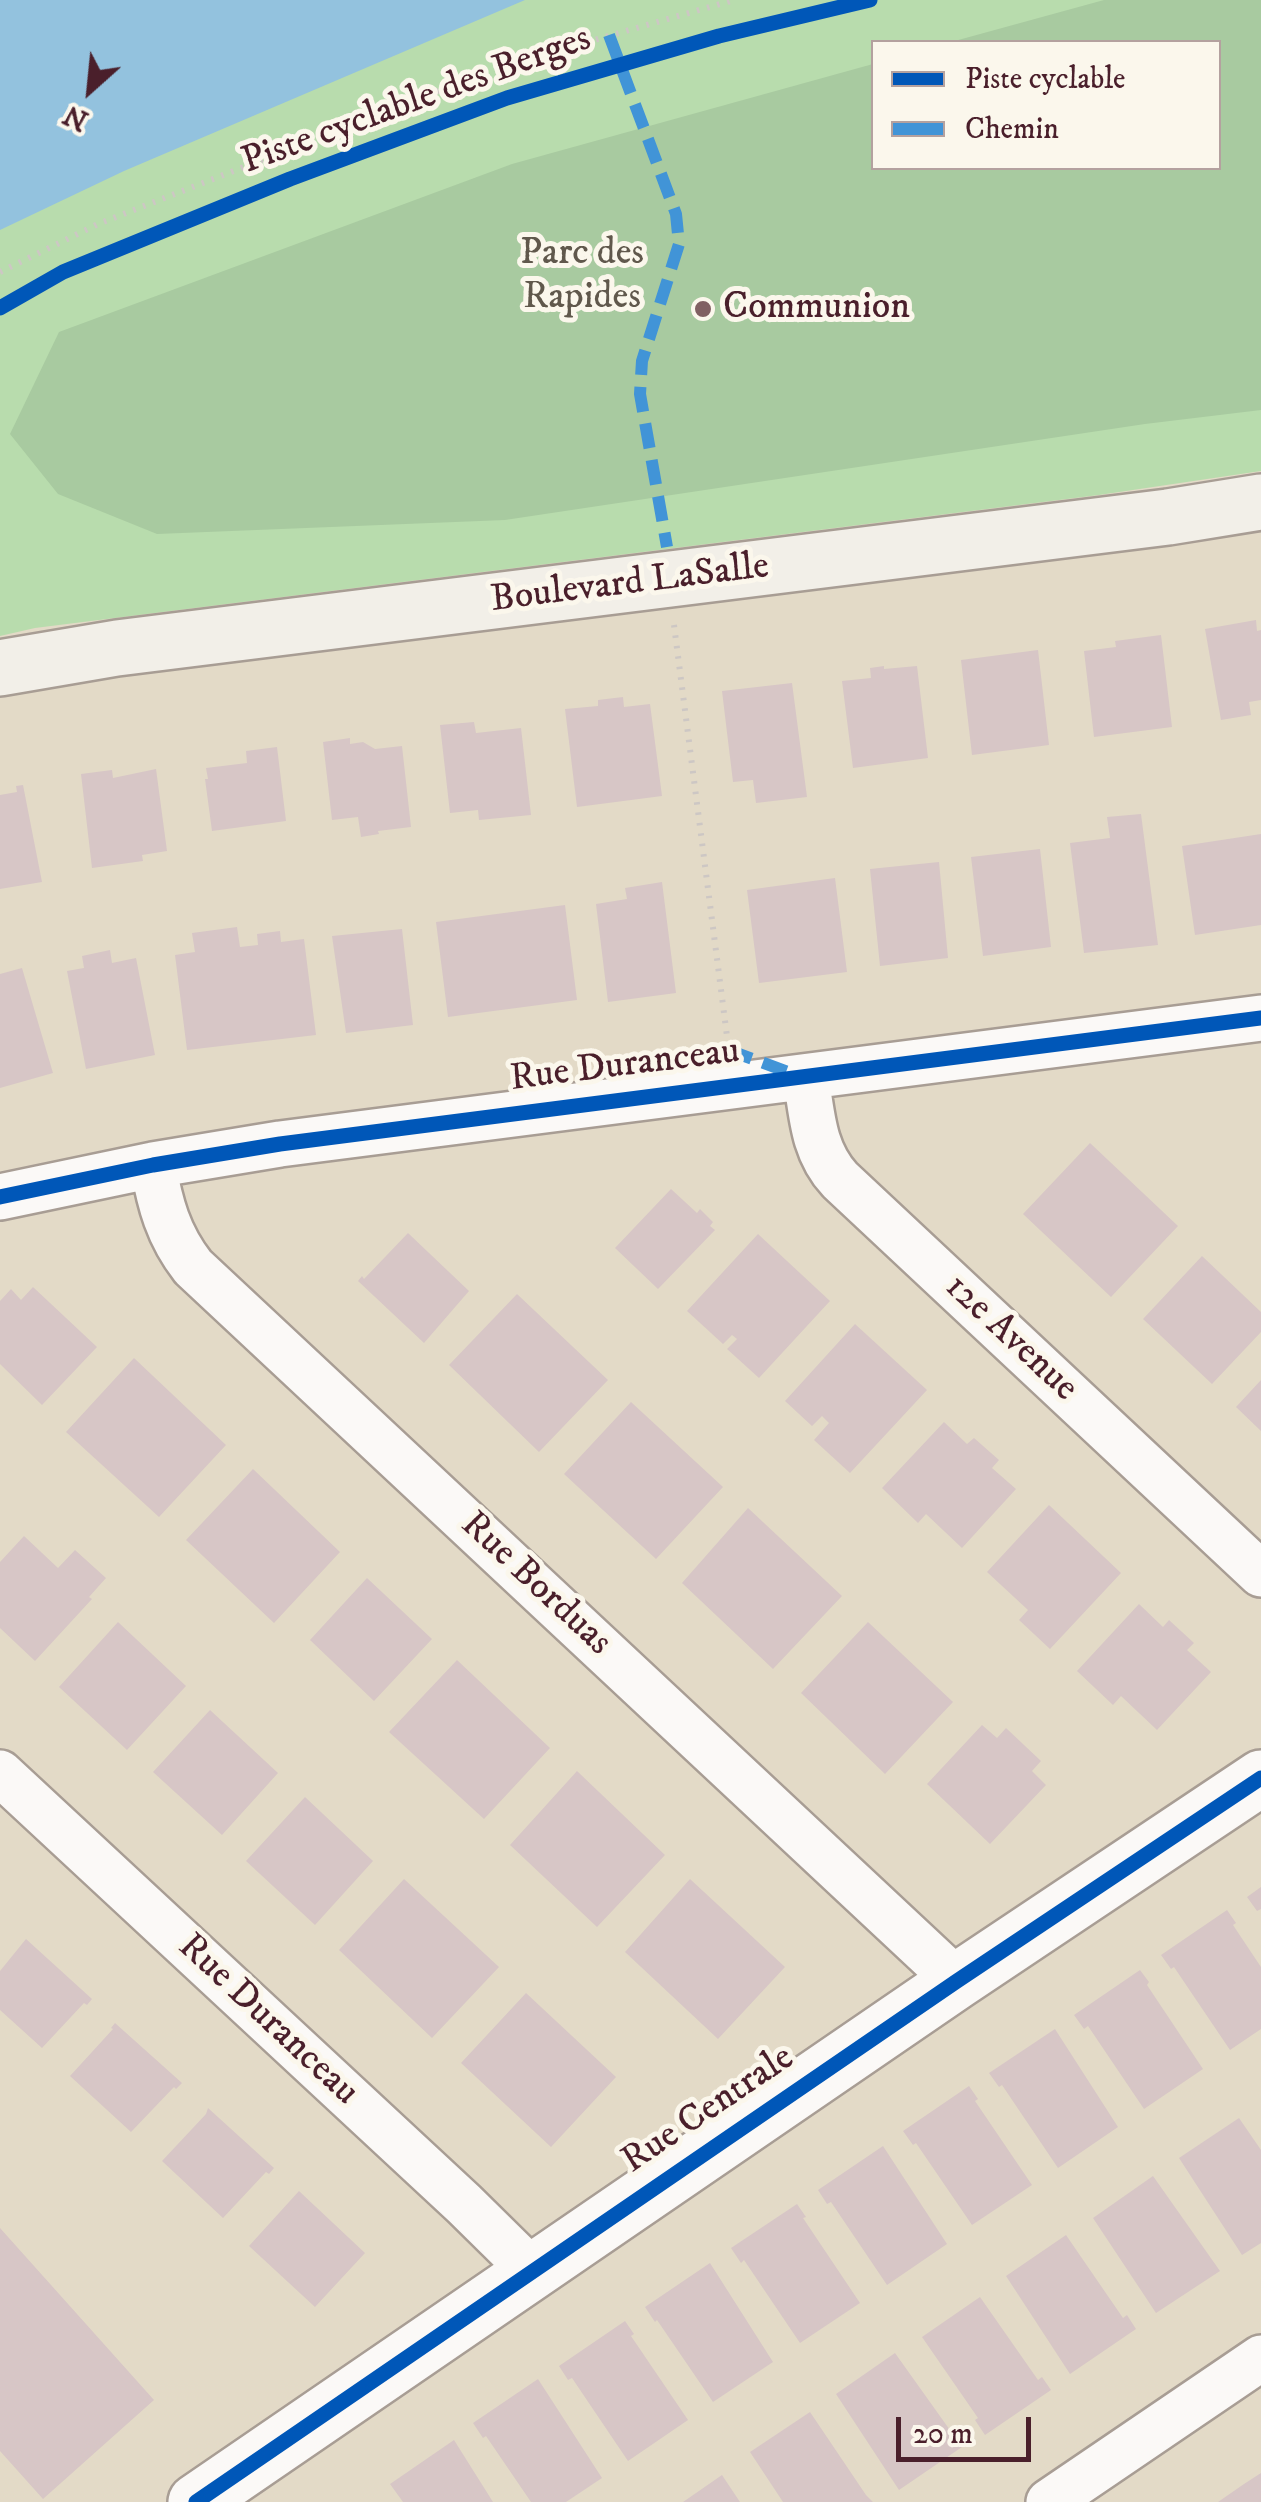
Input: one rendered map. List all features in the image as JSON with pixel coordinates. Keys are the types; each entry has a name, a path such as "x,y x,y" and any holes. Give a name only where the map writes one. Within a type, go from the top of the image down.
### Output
{"main road":[{"name":"Boulevard LaSalle","path":"0,668 116,648 1130,522 1261,502"}],"street":[{"name":"Rue Duranceau","path":"0,1197 280,1144 1261,1018"},
{"name":"12e Avenue","path":"806,1078 816,1138 828,1168 1261,1574"},
{"name":"Rue Borduas","path":"153,1165 167,1225 177,1247 193,1267 957,1981"},
{"name":"Rue Duranceau","path":"0,1773 532,2271"},
{"name":"Rue Centrale","path":"196,2502 957,1981 1261,1778"},
{"path":"1049,2502 1261,2358"}],"path":[{"path":"0,272 98,224 497,68 734,0"},
{"path":"674,616 728,1050"}],"green space":[{"name":"Parc des Rapides","path":"0,0 1261,0 1261,471 1099,495 35,628 0,636"},
{"name":"Parc des Rapides","path":"1104,0 1261,0 1261,410 505,520 157,534 58,494 10,434 59,332 512,164 871,65 871,170 1221,170 1221,40 958,40"}],"water":[{"path":"0,0 525,0 124,171 0,230"}],"building":[{"path":"1256,620 1257,631 1261,630 1261,700 1249,702 1251,715 1221,720 1205,629"},
{"path":"1161,635 1172,727 1094,737 1084,651 1116,647 1115,641"},
{"path":"1038,650 1049,745 972,755 961,660"},
{"path":"917,666 928,758 853,768 842,681 871,678 870,668"},
{"path":"792,683 807,797 756,803 753,780 733,782 722,691"},
{"path":"623,697 624,707 650,704 662,796 577,807 565,709 598,706 598,700"},
{"path":"474,722 476,733 521,728 531,815 479,820 478,810 450,813 440,725"},
{"path":"350,738 350,744 363,742 375,749 402,746 411,827 361,837 358,817 332,820 323,742"},
{"path":"277,747 286,821 212,831 206,768 247,763 246,751"},
{"path":"156,769 167,851 142,855 143,861 92,868 81,774 112,770 113,778"},
{"path":"23,785 42,882 0,889 0,795 17,792 16,786"},
{"path":"1141,814 1158,945 1084,953 1070,843 1110,838 1107,817"},
{"path":"1261,834 1261,925 1195,935 1182,846"},
{"path":"1040,849 1051,947 983,956 971,857"},
{"path":"939,862 948,958 880,966 870,869"},
{"path":"835,878 847,972 759,983 747,890"},
{"path":"662,882 676,993 608,1002 596,904 627,899 625,888"},
{"path":"565,905 577,1000 448,1017 436,922"},
{"path":"237,927 240,947 258,945 257,934 280,931 281,942 304,939 316,1035 187,1050 175,955 195,952 192,933"},
{"path":"402,929 413,1025 346,1033 332,936"},
{"path":"110,950 112,963 136,958 155,1055 86,1069 67,971 84,968 82,956"},
{"path":"22,968 53,1073 0,1088 0,974"},
{"path":"1090,1143 1178,1226 1111,1297 1023,1214"},
{"path":"671,1189 697,1213 700,1209 713,1222 710,1226 715,1230 658,1289 615,1248"},
{"path":"408,1233 469,1291 424,1343 358,1281"},
{"path":"758,1234 830,1301 759,1378 727,1349 737,1339 732,1335 723,1344 687,1311"},
{"path":"1202,1256 1261,1312 1261,1332 1212,1384 1143,1319"},
{"path":"33,1287 97,1347 42,1405 0,1364 0,1301 11,1289 21,1300"},
{"path":"517,1294 608,1380 539,1452 449,1365"},
{"path":"855,1324 927,1390 850,1473 814,1440 829,1423 822,1416 812,1426 785,1401"},
{"path":"134,1358 226,1445 159,1517 66,1432"},
{"path":"1261,1380 1261,1431 1236,1407"},
{"path":"631,1402 723,1487 656,1559 564,1474"},
{"path":"944,1422 967,1444 974,1438 999,1460 992,1468 1016,1489 962,1548 926,1514 918,1523 882,1488"},
{"path":"253,1469 340,1552 274,1623 186,1540"},
{"path":"1049,1505 1121,1573 1050,1649 1019,1620 1028,1610 987,1572"},
{"path":"748,1508 842,1596 773,1669 682,1583"},
{"path":"24,1536 58,1568 75,1550 106,1578 89,1597 92,1599 35,1661 0,1628 0,1562"},
{"path":"367,1578 432,1639 374,1701 310,1640"},
{"path":"1139,1604 1163,1627 1169,1620 1194,1643 1187,1650 1211,1672 1157,1730 1121,1696 1113,1705 1077,1671"},
{"path":"118,1622 186,1686 127,1750 59,1687"},
{"path":"868,1622 953,1702 885,1774 801,1693"},
{"path":"457,1660 550,1748 484,1819 389,1732"},
{"path":"210,1710 278,1773 222,1835 153,1772"},
{"path":"982,1725 997,1738 1006,1728 1041,1761 1032,1771 1046,1785 990,1844 927,1784"},
{"path":"577,1771 665,1855 597,1927 510,1845"},
{"path":"305,1797 373,1861 315,1925 246,1861"},
{"path":"404,1879 499,1967 432,2038 339,1950"},
{"path":"690,1879 785,1967 718,2039 625,1952"},
{"path":"1261,1887 1261,1909 1257,1911 1247,1897"},
{"path":"1227,1910 1261,1967 1261,2029 1230,2050 1174,1967 1171,1969 1161,1955"},
{"path":"26,1939 92,1999 42,2048 0,2010 0,1971"},
{"path":"1140,1970 1203,2069 1144,2109 1088,2026 1084,2029 1074,2015"},
{"path":"526,1993 616,2077 551,2147 461,2063"},
{"path":"115,2023 182,2083 131,2132 70,2076"},
{"path":"1055,2029 1118,2127 1058,2168 1002,2085 999,2087 989,2073"},
{"path":"969,2086 1032,2185 972,2225 916,2143 913,2145 903,2131"},
{"path":"208,2108 274,2168 223,2218 162,2161"},
{"path":"1239,2118 1261,2150 1261,2243 1242,2255 1179,2158"},
{"path":"883,2146 947,2244 887,2285 831,2202 827,2204 818,2190"},
{"path":"1153,2176 1220,2271 1156,2313 1093,2218"},
{"path":"299,2191 365,2253 315,2307 249,2246"},
{"path":"797,2204 860,2303 800,2343 744,2260 741,2263 731,2248"},
{"path":"0,2228 154,2400 43,2499 0,2451"},
{"path":"1066,2235 1123,2318 1127,2315 1136,2329 1070,2374 1006,2276"},
{"path":"710,2263 773,2362 713,2402 645,2307"},
{"path":"980,2297 1038,2380 1042,2377 1051,2390 985,2435 975,2420 978,2418 922,2337"},
{"path":"625,2321 688,2420 628,2461 572,2378 568,2380 559,2366"},
{"path":"895,2353 962,2447 899,2490 836,2394"},
{"path":"538,2379 602,2478 566,2502 531,2502 473,2423"},
{"path":"810,2412 873,2502 783,2502 750,2452"},
{"path":"454,2440 493,2502 403,2502 390,2484"},
{"path":"1261,2473 1261,2502 1218,2502 1244,2484"},
{"path":"722,2475 740,2502 683,2502"}],"marked path":[{"path":"609,35 676,214 679,244 642,361 640,394 667,547"},
{"path":"728,1050 791,1073"}],"cycle path":[{"name":"Piste cyclable des Berges","path":"0,308 63,272 290,179 507,98 719,36 870,0"},
{"path":"0,1197 280,1144 1261,1018"},
{"path":"196,2502 957,1981 1261,1778"}],"place":[{"name":"Communion","path":"703,309"}]}
